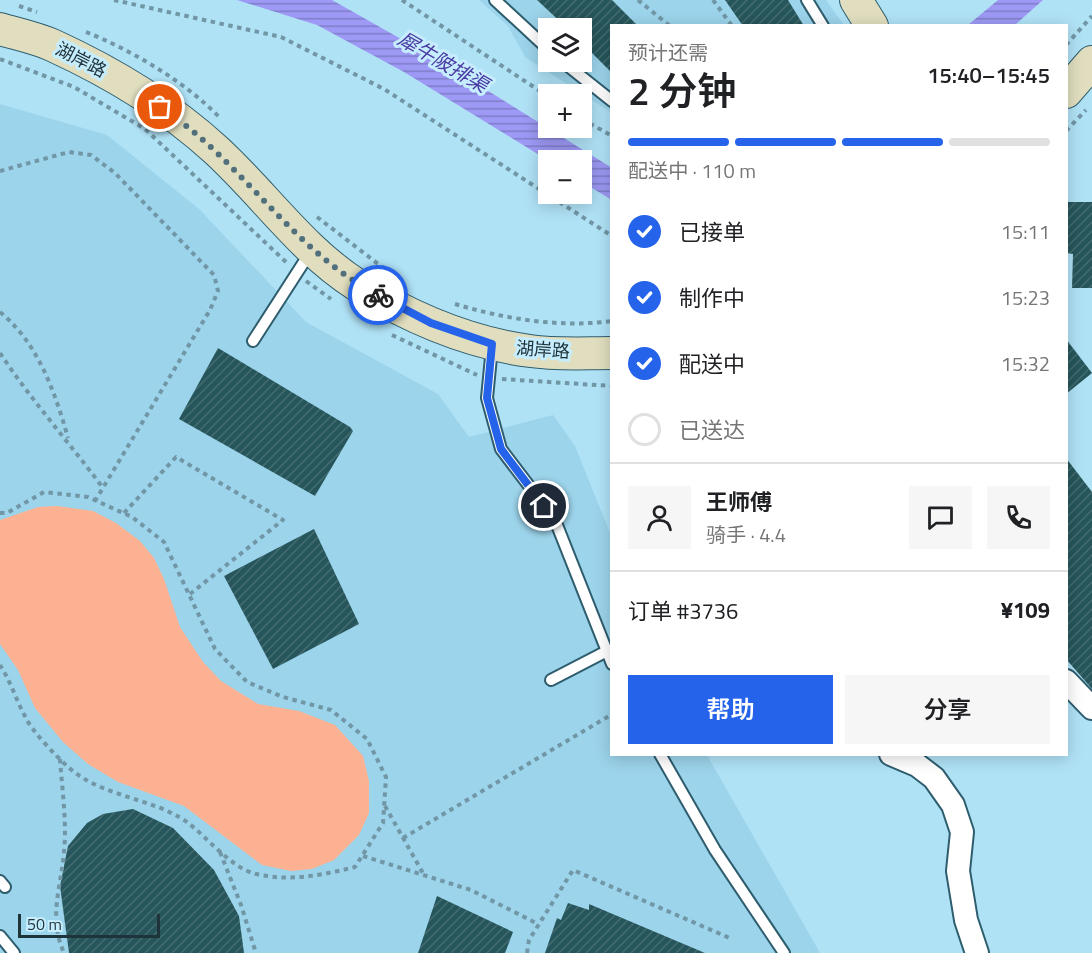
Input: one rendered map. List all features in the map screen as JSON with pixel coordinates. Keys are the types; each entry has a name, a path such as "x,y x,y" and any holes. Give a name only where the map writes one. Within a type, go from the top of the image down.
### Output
{"street":[{"path":"856,0 871,24"},
{"name":"湖岸路","path":"5,17 50,44 112,76 176,117 216,151 312,249 368,290 431,323 492,344 532,352 610,353"},
{"path":"1068,683 1092,708"},
{"path":"896,756 917,765 934,778 953,805 962,832 958,871 966,920 977,953"}],"lane":[{"path":"495,0 538,40"},
{"path":"807,0 822,24"},
{"path":"576,72 610,99"},
{"path":"253,341 312,249"},
{"path":"492,344 487,398 501,449 555,520 610,660"},
{"path":"551,680 606,651"},
{"path":"661,756 715,850 784,953"},
{"path":"0,936 14,953"}],"path":[{"path":"114,0 282,37 384,89 610,235"},
{"path":"402,0 538,90"},
{"path":"638,0 668,24"},
{"path":"713,0 731,24"},
{"path":"5,17 39,12"},
{"path":"1068,43 1092,16"},
{"path":"83,30 116,44 203,100 226,125"},
{"path":"1068,129 1092,103"},
{"path":"592,125 610,135"},
{"path":"0,171 69,152 92,155 115,173 214,275 218,291 210,310 95,501"},
{"path":"313,214 393,276"},
{"path":"444,300 499,318 590,324 610,321"},
{"path":"0,312 18,327 55,392 69,442"},
{"path":"0,352 29,397 69,442 104,488"},
{"path":"124,513 176,457 283,520 190,594"},
{"path":"0,513 7,513 44,492 95,501 124,513 164,542 215,649 247,682 283,697 331,710 367,739 386,777 383,823 355,867 309,878 254,873 220,852 186,822 149,804 115,794 68,768 26,720 12,682 0,664"},
{"path":"403,838 609,717"},
{"path":"60,759 64,852 55,901 60,942 64,953"},
{"path":"384,804 424,876"},
{"path":"220,852 241,904 256,953"},
{"path":"363,856 471,890 538,924"},
{"path":"527,953 529,940 573,870 732,939"}],"shaded area":[{"path":"237,0 332,0 440,61 538,122 538,138 564,138 583,150 538,150 538,154 404,72 317,25"},
{"path":"479,0 826,0 843,24 610,24 610,112 592,100 592,84 567,84 548,72 592,72 592,18 538,18 538,65 525,57 508,26"},
{"path":"998,0 1043,0 1016,24 969,24"},
{"path":"0,104 107,135 199,209 306,322 438,394 469,437 553,415 575,446 610,533 610,756 708,756 820,953 0,953"},
{"path":"592,156 610,167 610,199 592,188"},
{"path":"57,506 93,511 116,523 140,541 154,558 164,579 180,627 203,662 221,681 258,704 299,711 335,725 363,756 369,781 369,813 359,835 334,860 312,869 291,871 262,865 184,806 118,782 88,764 63,742 35,708 18,670 0,644 0,520 38,507"}],"building":[{"path":"537,0 612,0 636,24 610,24 610,71 592,53 592,18 556,18"},
{"path":"725,0 788,0 803,24 742,24"},
{"path":"1068,202 1092,202 1092,288 1072,288 1073,254 1068,253"},
{"path":"1068,342 1092,373 1068,392"},
{"path":"218,348 350,427 353,431 315,496 179,419"},
{"path":"1068,461 1092,492 1092,689 1068,661"},
{"path":"314,529 359,624 273,669 224,576"},
{"path":"133,809 173,828 214,870 239,916 244,953 69,953 60,886 68,846 87,823 103,814"},
{"path":"437,896 513,932 505,953 418,953"},
{"path":"568,903 589,910 589,904 705,953 545,953 557,918 561,920"}],"way so far":[{"path":"160,107 176,117 216,151 312,249 357,285 378,295"}],"route":[{"path":"378,295 431,323 480,342 492,344 487,398 501,449 544,506"}],"water label":[{"name":"犀牛陂排渠","path":"443,62"}]}
